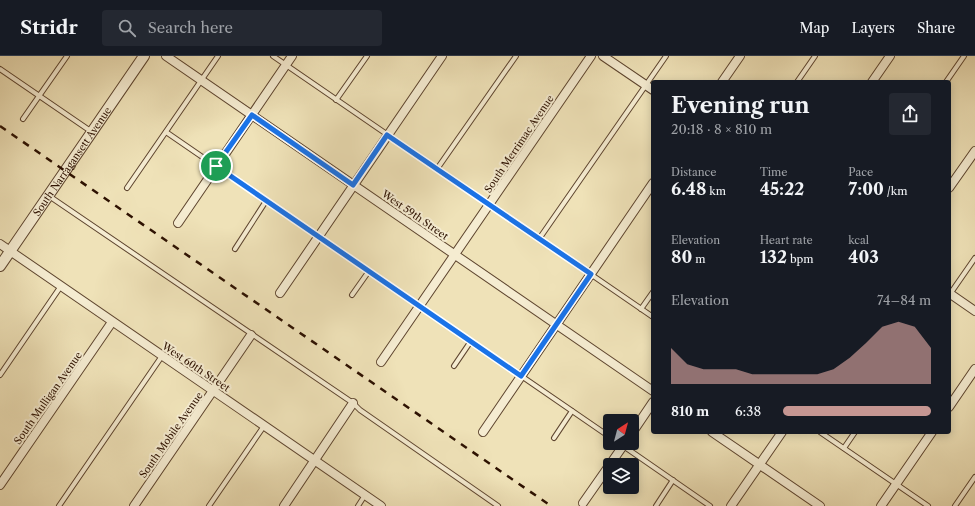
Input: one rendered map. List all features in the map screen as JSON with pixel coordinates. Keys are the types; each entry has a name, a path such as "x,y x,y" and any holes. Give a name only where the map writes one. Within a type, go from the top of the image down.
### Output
{"street":[{"name":"South Narragansett Avenue","path":"0,266 144,56"},
{"name":"West 59th Street","path":"166,56 651,390"},
{"path":"178,223 292,56"},
{"path":"280,293 442,56"},
{"name":"South Merrimac Avenue","path":"381,362 591,56"},
{"path":"603,56 650,88"},
{"path":"723,80 740,56"},
{"path":"873,80 890,56"},
{"path":"951,185 975,150"},
{"path":"482,432 651,186"},
{"name":"West 60th Street","path":"0,244 381,506"},
{"path":"951,296 975,311"},
{"name":"South Mulligan Avenue","path":"0,484 112,322"},
{"name":"South Mobile Avenue","path":"134,506 251,335"},
{"path":"951,404 975,369"},
{"path":"284,506 353,403"},
{"path":"639,423 651,405"},
{"path":"715,434 820,506"},
{"path":"731,506 781,434"},
{"path":"881,506 931,434"},
{"path":"584,503 619,450"}],"lane":[{"path":"23,119 66,56"},
{"path":"127,188 218,56"},
{"path":"273,56 651,316"},
{"path":"336,100 367,56"},
{"path":"437,169 516,56"},
{"path":"654,80 666,56"},
{"path":"798,80 815,56"},
{"path":"947,80 964,56"},
{"path":"0,69 92,132"},
{"path":"539,239 650,88"},
{"path":"166,132 471,340 603,432"},
{"path":"49,196 251,335 353,403 360,410 498,506"},
{"path":"235,249 266,201"},
{"path":"951,292 975,258"},
{"path":"352,295 369,271"},
{"path":"0,375 61,286"},
{"path":"641,309 651,295"},
{"path":"454,366 471,340"},
{"path":"59,506 162,356"},
{"path":"554,438 572,411"},
{"path":"209,506 264,426"},
{"path":"823,434 928,506"},
{"path":"844,448 854,434"},
{"path":"631,450 710,506"},
{"path":"955,506 975,477"},
{"path":"656,506 673,480"},
{"path":"358,506 366,495"}],"railway":[{"path":"0,126 551,506"}],"route":[{"path":"252,115 353,185 387,135 591,274 521,376 471,340 216,166 252,115"}]}
